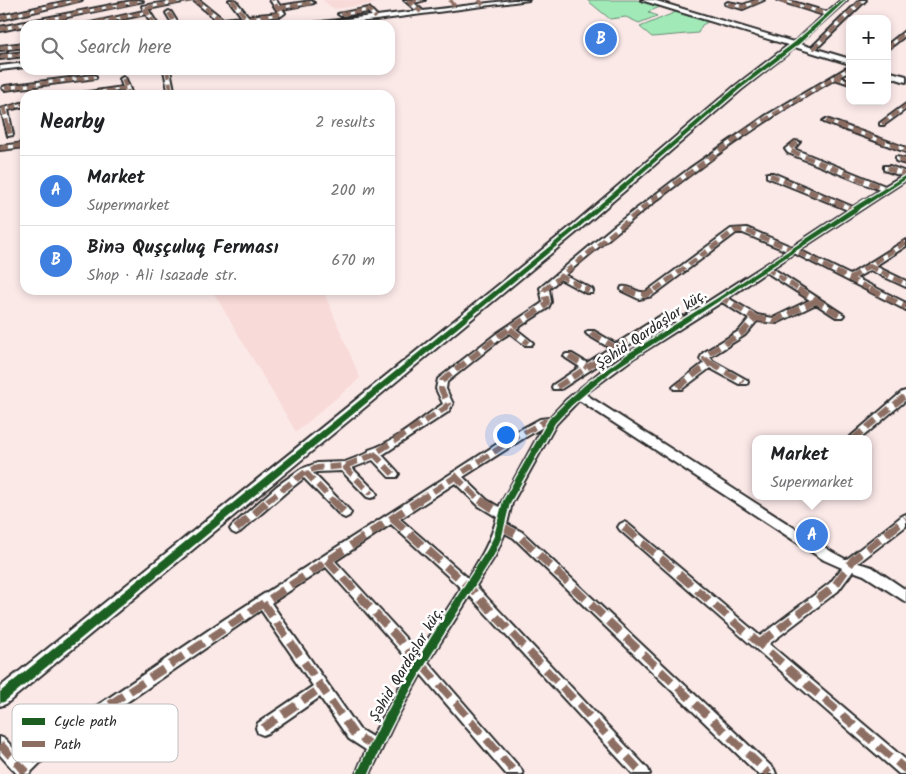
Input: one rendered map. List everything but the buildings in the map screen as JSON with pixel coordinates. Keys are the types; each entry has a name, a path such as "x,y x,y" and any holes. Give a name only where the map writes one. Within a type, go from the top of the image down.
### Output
{"main road":[{"path":"645,0 847,60"},
{"path":"655,0 796,45"},
{"path":"891,73 906,77"}],"street":[{"path":"0,18 79,0"},
{"path":"106,20 189,0"},
{"path":"196,0 220,20"},
{"path":"232,0 246,18"},
{"path":"237,20 281,14 273,0"},
{"path":"408,1 422,0"},
{"path":"450,0 456,8"},
{"path":"358,20 456,8 481,2 526,0"},
{"path":"728,4 743,7 761,0"},
{"path":"780,0 827,14"},
{"path":"0,698 574,230 738,88 796,45 844,0"},
{"path":"811,49 863,0"},
{"path":"45,20 140,1 152,20"},
{"path":"408,1 421,12"},
{"path":"279,8 309,2 318,7"},
{"path":"341,14 369,10 376,18"},
{"path":"169,13 173,20"},
{"path":"0,29 20,25"},
{"path":"891,45 906,32"},
{"path":"0,48 20,46"},
{"path":"0,57 20,55"},
{"path":"0,68 20,66"},
{"path":"236,529 304,472 320,466 344,466 373,453 409,433 444,408 448,404 441,388 442,381 510,329 545,306 544,288 604,238 714,155 846,70"},
{"path":"5,88 54,82 85,75"},
{"path":"94,75 95,90"},
{"path":"168,75 171,90"},
{"path":"834,77 846,81"},
{"path":"123,79 127,90"},
{"path":"54,82 54,90"},
{"path":"10,135 4,109 20,105"},
{"path":"882,124 906,106"},
{"path":"826,121 906,150"},
{"path":"797,142 789,149 791,151 885,190"},
{"path":"0,148 20,146"},
{"path":"887,168 906,176"},
{"path":"770,175 854,210"},
{"name":"Şəhid Qardaşlar küç.","path":"363,774 374,746 420,664 491,552 501,520 552,421 579,395 620,364 906,176"},
{"path":"625,289 639,296 649,294 738,230 793,250 906,307"},
{"path":"851,278 905,245"},
{"path":"870,266 906,284"},
{"path":"766,268 839,315"},
{"path":"560,275 589,291"},
{"path":"722,298 755,318 768,321 780,320 815,301"},
{"path":"557,387 664,317 674,317 684,322"},
{"path":"743,382 705,359 706,355 742,333 755,318"},
{"path":"510,329 528,343"},
{"path":"591,333 616,348"},
{"path":"568,356 587,367"},
{"path":"678,387 710,363"},
{"path":"579,395 828,556 868,571 906,597"},
{"path":"858,435 906,395"},
{"path":"110,704 455,476 520,435 544,422 552,421"},
{"path":"373,453 393,474"},
{"path":"344,466 371,494"},
{"path":"304,472 345,514"},
{"path":"455,476 769,774"},
{"path":"392,518 469,587 643,774"},
{"path":"760,643 834,587 859,554 906,519"},
{"path":"624,527 906,770"},
{"path":"327,560 516,774"},
{"path":"264,603 354,734 374,746"},
{"path":"263,728 321,688"},
{"path":"0,744 12,758"},
{"path":"15,762 24,773 33,762"}],"shaded area":[{"path":"322,0 397,0 334,9"},
{"path":"215,295 325,295 360,378 296,432"}],"green space":[{"path":"587,0 637,0 660,7 648,12 657,16 639,23 626,17 610,19"},
{"path":"676,12 708,22 702,25 698,33 652,37 640,27"}],"marked path":[{"path":"0,18 79,0"},
{"path":"146,8 189,0"},
{"path":"196,0 221,20"},
{"path":"232,0 246,18"},
{"path":"231,20 281,14 273,0"},
{"path":"407,0 421,12"},
{"path":"409,2 422,0"},
{"path":"450,0 456,8"},
{"path":"479,0 483,5"},
{"path":"728,4 743,7 761,0"},
{"path":"780,0 827,14"},
{"path":"813,49 863,0"},
{"path":"45,20 140,1"},
{"path":"279,8 311,3"},
{"path":"145,8 152,20"},
{"path":"341,14 369,10 376,18"},
{"path":"109,20 148,12"},
{"path":"169,13 173,20"},
{"path":"0,29 20,25"},
{"path":"891,45 906,32"},
{"path":"0,48 20,46"},
{"path":"0,57 20,55"},
{"path":"236,529 281,490 307,471 317,468 340,467 358,462 397,441 444,409 448,404 441,389 442,381 499,336 545,306 547,302 544,288 616,228 691,170 769,116 846,70"},
{"path":"168,75 171,90"},
{"path":"5,88 94,77"},
{"path":"834,77 846,81"},
{"path":"123,79 127,90"},
{"path":"114,90 127,88"},
{"path":"10,135 4,109 20,105"},
{"path":"882,124 906,106"},
{"path":"826,121 906,150"},
{"path":"797,142 789,149 791,151 885,189"},
{"path":"0,148 20,146"},
{"path":"899,159 906,162"},
{"path":"887,168 906,175"},
{"path":"770,175 854,210"},
{"path":"625,289 639,296 649,294 734,231 744,230 800,253 906,307"},
{"path":"851,278 906,242"},
{"path":"869,266 906,284"},
{"path":"766,268 839,315"},
{"path":"559,275 589,291"},
{"path":"678,387 710,363 705,359 706,355 742,333 755,318 722,298"},
{"path":"755,318 774,321 815,301"},
{"path":"557,387 665,317 674,317 684,321"},
{"path":"510,329 528,343"},
{"path":"591,333 616,348"},
{"path":"569,356 587,367"},
{"path":"710,363 743,382"},
{"path":"858,435 906,395"},
{"path":"112,704 230,623 520,435 544,422 552,421"},
{"path":"373,453 393,474"},
{"path":"344,466 371,494"},
{"path":"305,472 345,513"},
{"path":"455,476 483,503 502,514"},
{"path":"392,518 469,587 643,774"},
{"path":"760,643 834,587 853,560 906,519"},
{"path":"501,526 518,535 769,774"},
{"path":"624,527 906,770"},
{"path":"327,560 457,704 516,774"},
{"path":"263,603 354,734 374,746"},
{"path":"263,728 321,688"},
{"path":"0,744 12,758"},
{"path":"16,762 23,770 31,762"}],"cycle path":[{"path":"0,698 573,230 738,88 797,43 844,0"},
{"path":"363,774 390,716 406,688 491,552 498,536 506,503 552,421 589,385 610,369 906,177"}],"place":[{"name":"Binə Quşçuluq Ferması","path":"601,39"},
{"name":"Market","path":"812,535"}]}
